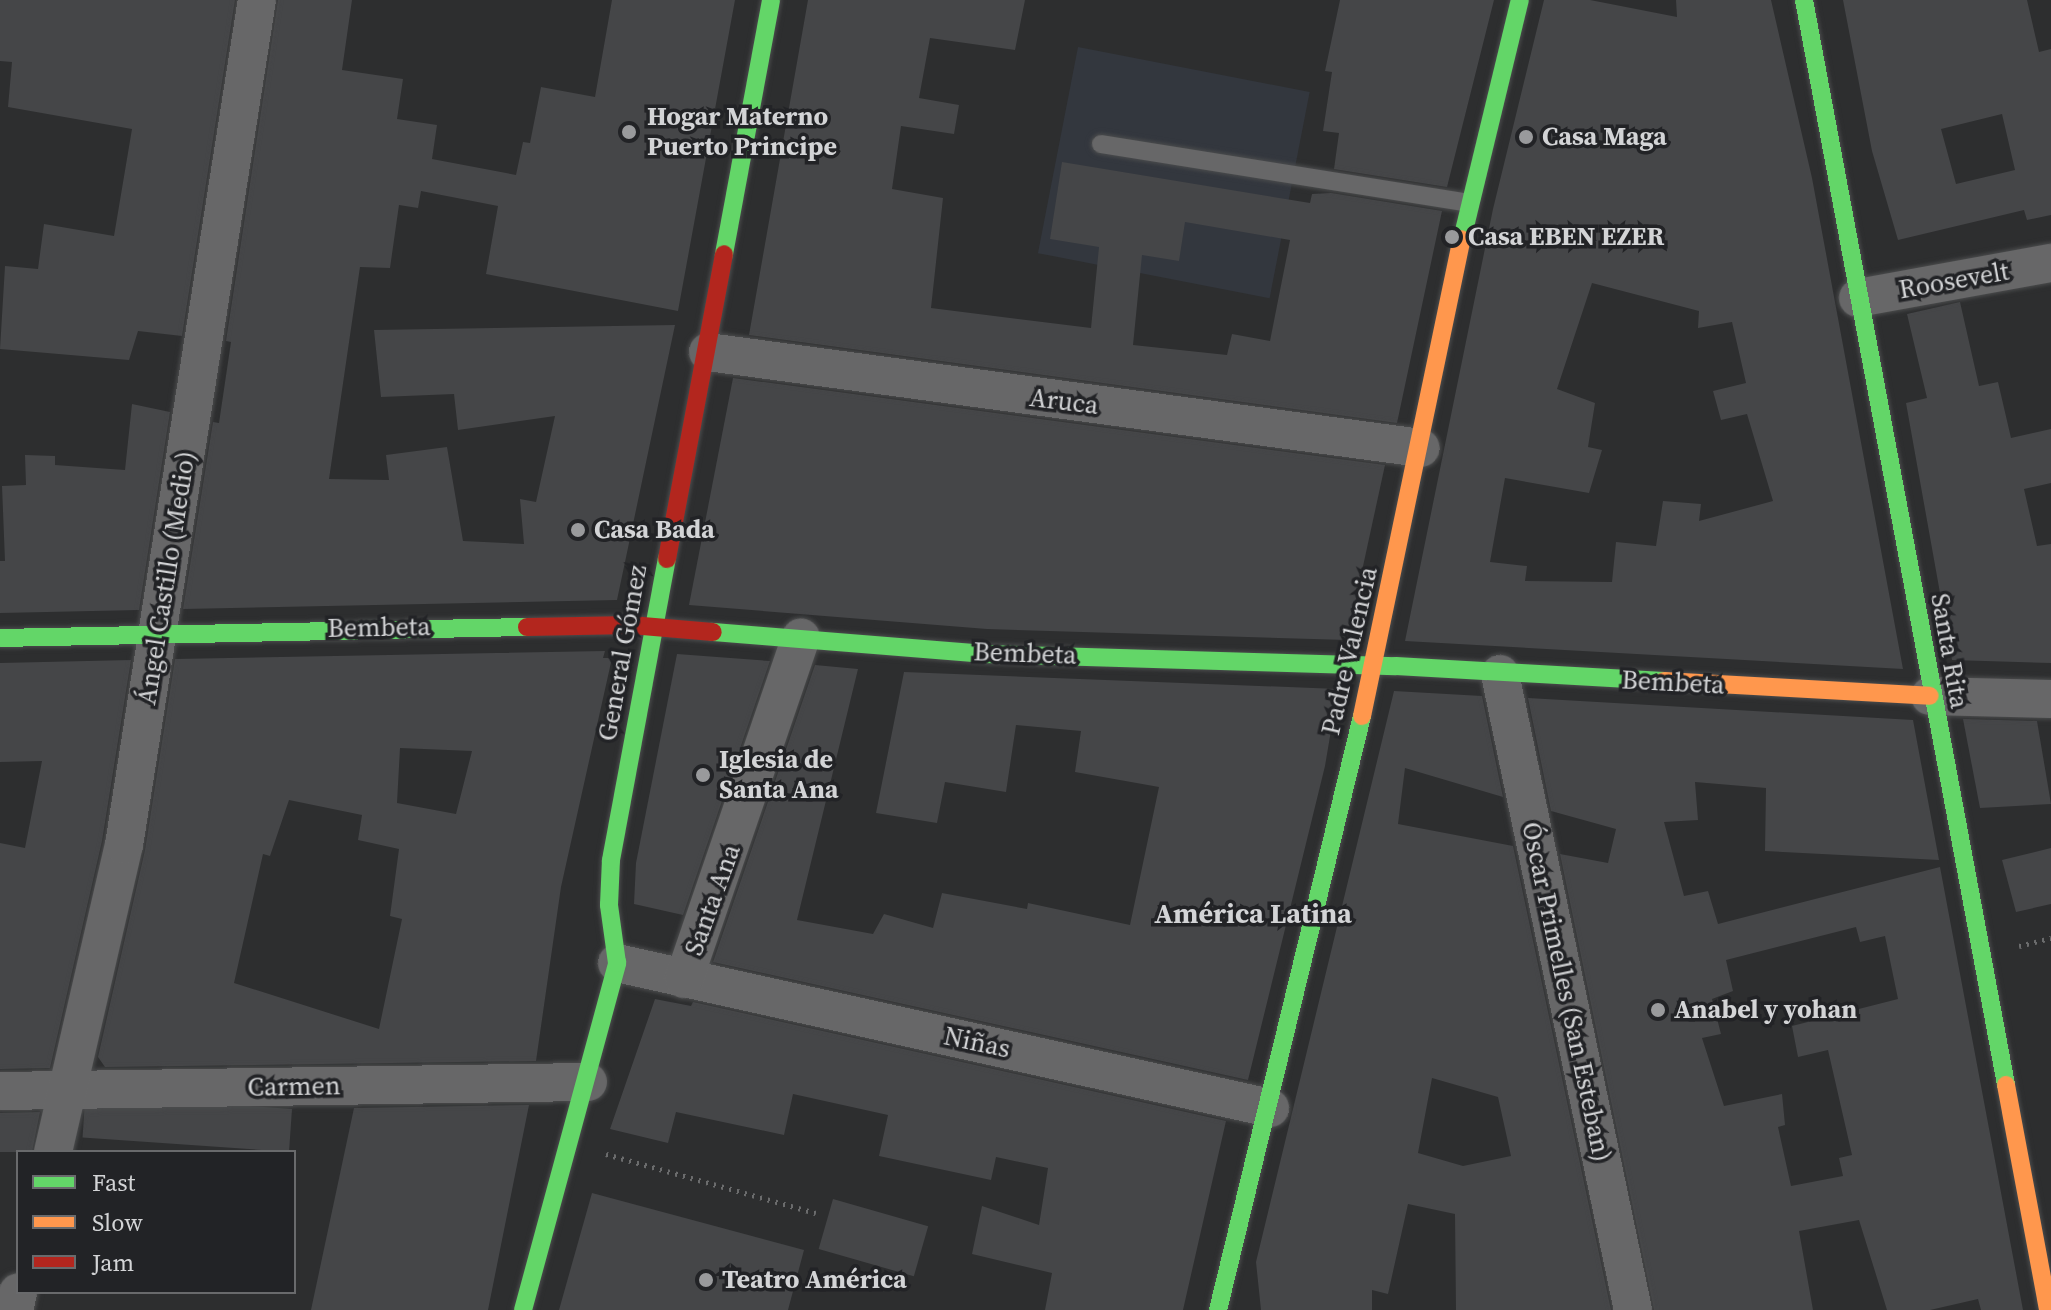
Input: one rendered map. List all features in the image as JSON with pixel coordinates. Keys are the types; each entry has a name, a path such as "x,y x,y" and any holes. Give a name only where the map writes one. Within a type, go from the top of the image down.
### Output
{"street":[{"name":"Ángel Castillo (Medio)","path":"53,1150 124,845 257,0"},
{"name":"General Gómez","path":"523,1310 588,1082 617,963 609,905 611,860 653,626 708,352 771,0"},
{"name":"Padre Valencia","path":"1218,1310 1270,1108 1375,665 1469,203 1520,0"},
{"name":"Santa Rita","path":"1804,0 1930,696 2048,1310"},
{"name":"Roosevelt","path":"1858,298 2051,263"},
{"name":"Aruca","path":"708,352 1421,448"},
{"name":"Bembeta","path":"0,638 159,632 653,626 986,654 1375,665 1930,696 2051,699"},
{"name":"Santa Ana","path":"684,979 801,638"},
{"name":"Óscar Primelles (San Esteban)","path":"1500,674 1633,1310"},
{"name":"Niñas","path":"617,963 1270,1108"},
{"name":"Carmen","path":"0,1091 588,1082"},
{"path":"1228,1266 1241,1310"}],"lane":[{"path":"1101,144 1469,203"}],"path":[{"path":"571,1142 816,1213"}],"shaded area":[{"path":"1078,47 1310,92 1270,298 1038,253"}],"building":[{"path":"0,0 235,0 182,336 138,331 129,360 0,349 5,266 38,269 44,224 114,236 132,129 8,107 12,62 0,61"},
{"path":"278,0 352,0 342,70 403,79 397,119 437,125 432,159 516,175 523,142 530,143 541,87 595,97 612,0 735,0 678,311 486,274 498,206 421,191 418,208 399,205 390,268 360,267 329,479 389,480 386,455 447,447 463,541 524,544 520,499 536,502 555,416 458,430 454,394 381,397 374,330 675,325 617,600 183,609 213,422 219,423 231,342 226,341"},
{"path":"808,0 1025,0 1015,50 930,38 919,98 959,105 954,134 901,126 892,189 943,198 931,308 1091,328 1099,247 1050,239 1062,162 1310,203 1312,194 1331,193 1442,211 1397,423 749,335","holes":["1185,222 1290,240 1270,341 1232,334 1227,355 1133,345 1142,255 1179,261"]},
{"path":"1340,0 1494,0 1447,187 1334,169 1339,133 1323,131 1332,72 1325,71"},
{"path":"1544,0 1590,0 1677,17 1676,0 1771,0 1812,178 1903,669 1405,641 1493,209","holes":["1592,283 1699,311 1698,328 1732,322 1746,383 1713,391 1721,420 1747,414 1773,501 1699,521 1701,504 1663,501 1656,546 1616,542 1612,582 1525,581 1527,566 1490,562 1505,478 1589,493 1602,450 1588,447 1595,403 1557,389"]},
{"path":"1843,0 2027,0 2039,52 2051,49 2051,215 2027,220 2024,210 1898,240 1872,151","holes":["2002,114 2015,170 1956,184 1941,129"]},
{"path":"1960,302 1979,386 1998,382 2011,438 2051,429 2051,483 2024,489 2037,546 2051,544 2051,663 1952,660 1906,403 1927,398 1907,314"},
{"path":"733,378 1385,465 1347,640 987,629 689,605"},
{"path":"132,404 170,412 139,610 0,613 0,561 5,561 2,486 26,485 25,455 55,456 55,465 125,470"},
{"path":"605,651 603,658 612,658 561,887 536,1061 105,1067 98,1057 145,850 175,659","holes":["400,748 472,751 456,814 397,803","289,800 362,815 358,840 399,849 390,916 402,919 379,1029 234,983 263,854 270,856"]},
{"name":"Iglesia de Santa Ana","path":"677,654 770,661 683,915 634,904 636,863"},
{"path":"131,660 102,841 50,1068 0,1069 0,843 25,848 42,761 0,762 0,663"},
{"path":"815,665 858,669 797,920 873,934 884,914 933,928 942,893 1027,909 1028,903 1130,925 1159,787 1075,772 1081,731 1016,725 1006,792 945,782 937,823 876,813 904,672 1338,689 1325,766 1248,1080 713,962"},
{"path":"1394,691 1482,696 1503,797 1405,768 1398,824 1513,846 1611,1310 1456,1310 1455,1214 1408,1204 1388,1294 1372,1290 1372,1310 1261,1310 1256,1262","holes":["1432,1078 1498,1097 1511,1156 1463,1166 1418,1153"]},
{"path":"1528,698 1913,720 1939,860 1765,851 1766,788 1695,782 1698,820 1664,822 1684,896 1708,891 1718,924 1940,867 2023,1310 1981,1310 1978,1299 1930,1310 1887,1310 1859,1220 1799,1231 1813,1310 1654,1310 1560,854 1608,863 1616,829 1551,811","holes":["1856,927 1860,942 1885,936 1898,999 1792,1026 1798,1057 1828,1050 1852,1155 1839,1158 1843,1176 1791,1186 1778,1127 1785,1125 1782,1094 1724,1106 1702,1038 1721,1034 1712,999 1733,991 1726,960"]},
{"path":"1963,719 2037,721 2051,804 1980,808"},
{"path":"2051,848 2051,904 2016,912 2002,860"},
{"path":"655,999 691,1006 693,1002 1226,1121 1183,1310 1045,1310 1052,1273 972,1254 982,1206 1039,1225 1048,1168 996,1157 991,1180 879,1156 888,1115 793,1094 784,1135 676,1112 668,1143 610,1129"},
{"path":"86,1095 292,1109 289,1150 83,1137"},
{"path":"529,1105 488,1310 311,1310 354,1108"},
{"path":"40,1112 32,1150 0,1152 0,1113"},
{"name":"Teatro América","path":"592,1193 804,1250 788,1310 559,1310"},
{"path":"833,1199 928,1226 914,1276 819,1249"}],"traffic: fast":[{"path":"724,254 771,0"},
{"path":"1462,239 1520,0"},
{"path":"1804,0 2006,1085"},
{"path":"523,1310 617,963 609,905 611,860 667,559"},
{"path":"0,638 527,627"},
{"path":"713,632 986,654 1396,666 1664,681"},
{"path":"1218,1310 1362,716"}],"traffic: slow":[{"path":"1362,716 1462,239"},
{"path":"1664,681 1930,696"},
{"path":"2006,1085 2048,1310"}],"traffic: jam":[{"path":"667,559 724,254"},
{"path":"527,627 631,625 713,632"}],"place":[{"name":"Hogar Materno Puerto Principe","path":"629,132"},
{"name":"Casa Maga","path":"1526,137"},
{"name":"Casa EBEN EZER","path":"1452,237"},
{"name":"Casa Bada","path":"578,530"},
{"name":"Iglesia de Santa Ana","path":"703,775"},
{"name":"Anabel y yohan","path":"1658,1010"},
{"name":"Teatro América","path":"706,1280"}],"district":[{"name":"América Latina","path":"1253,913"}]}
